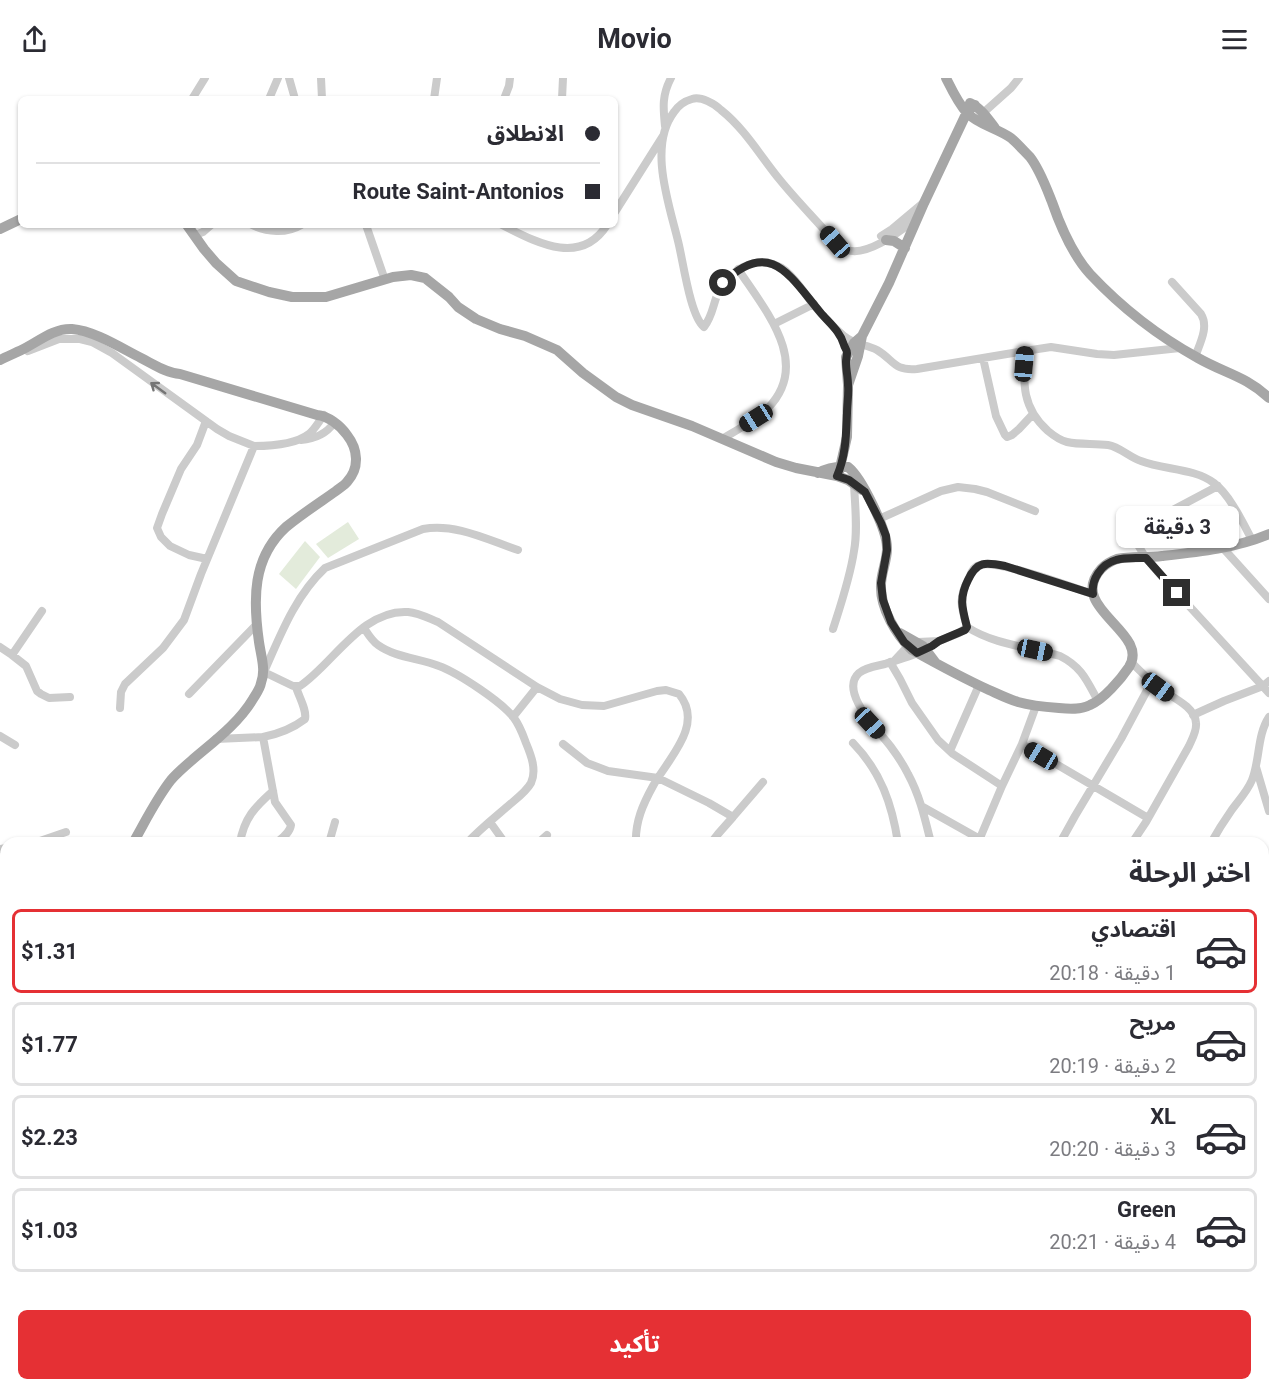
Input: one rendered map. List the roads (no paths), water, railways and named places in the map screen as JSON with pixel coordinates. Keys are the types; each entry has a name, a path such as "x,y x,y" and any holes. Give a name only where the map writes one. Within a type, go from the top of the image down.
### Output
{"main road":[{"path":"946,78 956,96 980,117 1011,138 1032,160 1076,257 1088,271 1126,308 1180,348 1243,379 1269,398"},
{"path":"846,475 847,352 859,341 889,283 924,203 971,109"},
{"path":"958,131 980,117"},
{"path":"0,230 18,221"},
{"path":"189,228 216,263 236,280 269,292 292,297 326,297 411,275 425,278 458,307 476,319 537,341 557,351 591,379 616,397 632,405 681,422 776,462 818,473 825,469 846,475 861,483 884,528 887,550 881,594 888,615 897,631 935,662 979,686 1012,700 1036,706 1067,709 1090,706 1111,689 1131,662 1130,645 1098,605 1093,594 1092,586 1096,577 1101,569 1110,562 1124,558 1146,558 1222,548 1269,534"},
{"path":"886,240 904,248"},
{"path":"7,357 19,346 44,331 58,326 106,333 180,374 320,417 342,429 349,437 356,454 357,462 351,477 345,484 286,527 268,549 259,573 255,594 264,672 260,688 246,710 172,778 136,837"},
{"path":"848,385 858,358 859,341"}],"street":[{"path":"194,96 205,78"},
{"path":"270,96 278,78"},
{"path":"289,78 294,96"},
{"path":"321,78 322,96"},
{"path":"434,96 437,78"},
{"path":"505,96 510,78"},
{"path":"562,96 563,78"},
{"path":"671,78 664,97 662,161 666,192 689,293 697,320 704,327 710,318 719,289 738,269 751,263 771,263 792,277 813,304 839,331 876,350 894,365 909,370 1051,347 1114,355 1180,348"},
{"path":"980,117 1011,88 1018,78"},
{"path":"618,207 672,114 678,106 697,98 721,109 840,247 856,252 864,250 886,240 917,218"},
{"path":"971,109 1000,98"},
{"path":"835,242 856,246 873,241 924,203"},
{"path":"195,235 208,228"},
{"path":"263,228 274,231 296,228"},
{"path":"367,228 385,280"},
{"path":"508,228 552,247 569,248 594,240 605,228"},
{"path":"722,439 766,410 776,399 783,386 786,373 786,354 782,340 738,269"},
{"path":"1172,282 1204,319 1204,330 1195,357"},
{"path":"774,324 813,304"},
{"path":"839,331 847,352 858,358"},
{"path":"7,357 59,339 80,339 92,342 112,353 206,422 229,436 254,446 281,445 295,440 309,433 320,417"},
{"path":"1026,351 1024,383 1027,399 1033,414 1051,434 1064,441 1114,447 1140,461 1205,478 1218,486 1226,495 1252,540"},
{"path":"983,358 996,416 1005,435 1007,437 1012,435 1033,414"},
{"path":"206,422 196,445 181,469 157,528 160,537 170,546 189,555 207,559"},
{"path":"295,440 316,438 332,425"},
{"path":"120,708 121,692 125,684 163,648 184,620 254,446"},
{"path":"833,629 855,550 856,515 846,475"},
{"path":"1193,715 1224,701 1267,687 1146,558 1136,538 1139,531 1152,521 1218,486"},
{"path":"879,519 941,490 958,487 987,492 1035,511"},
{"path":"518,550 457,529 438,527 423,529 324,568 315,577 284,626 264,672 296,687 304,684 364,628 392,613 408,612 424,616 465,639 537,687 560,699 582,705 604,706 657,691 666,690 679,694 686,708 686,731 670,761 657,778 637,819 636,837"},
{"path":"1222,548 1269,599"},
{"path":"1093,594 1005,566 978,565 970,574 962,595 962,609 967,627 973,631 996,640 1054,654 1069,660 1078,668 1098,701"},
{"path":"12,655 42,611"},
{"path":"189,694 257,624"},
{"path":"930,837 923,807 912,782 900,759 864,714 856,698 855,679 867,669 892,661 917,647 959,633 967,627"},
{"path":"364,628 377,644 384,648 402,656 440,666 481,690 513,717 520,727 534,768 531,782 473,837"},
{"path":"0,647 26,666 37,691 41,694 49,698 70,697"},
{"path":"892,661 919,715 938,740 950,751 1002,786"},
{"path":"1131,662 1186,707 1196,722 1194,735 1136,837"},
{"path":"1063,837 1152,681"},
{"path":"950,751 979,686"},
{"path":"216,739 263,737 293,727 305,719 305,712 296,687"},
{"path":"513,717 537,687"},
{"path":"985,837 1002,786 1022,744 1036,706"},
{"path":"1214,837 1248,788 1256,766 1265,723 1269,717"},
{"path":"0,736 15,745"},
{"path":"263,737 277,806 291,825 283,837"},
{"path":"853,743 878,777 893,814 897,837"},
{"path":"563,744 587,763 608,771 657,778 733,817"},
{"path":"1022,744 1148,818"},
{"path":"1256,766 1269,811"},
{"path":"716,837 763,782"},
{"path":"241,837 249,814 273,790"},
{"path":"923,807 977,837"},
{"path":"331,837 335,822"},
{"path":"490,822 501,837"},
{"path":"51,837 66,832"}]}
